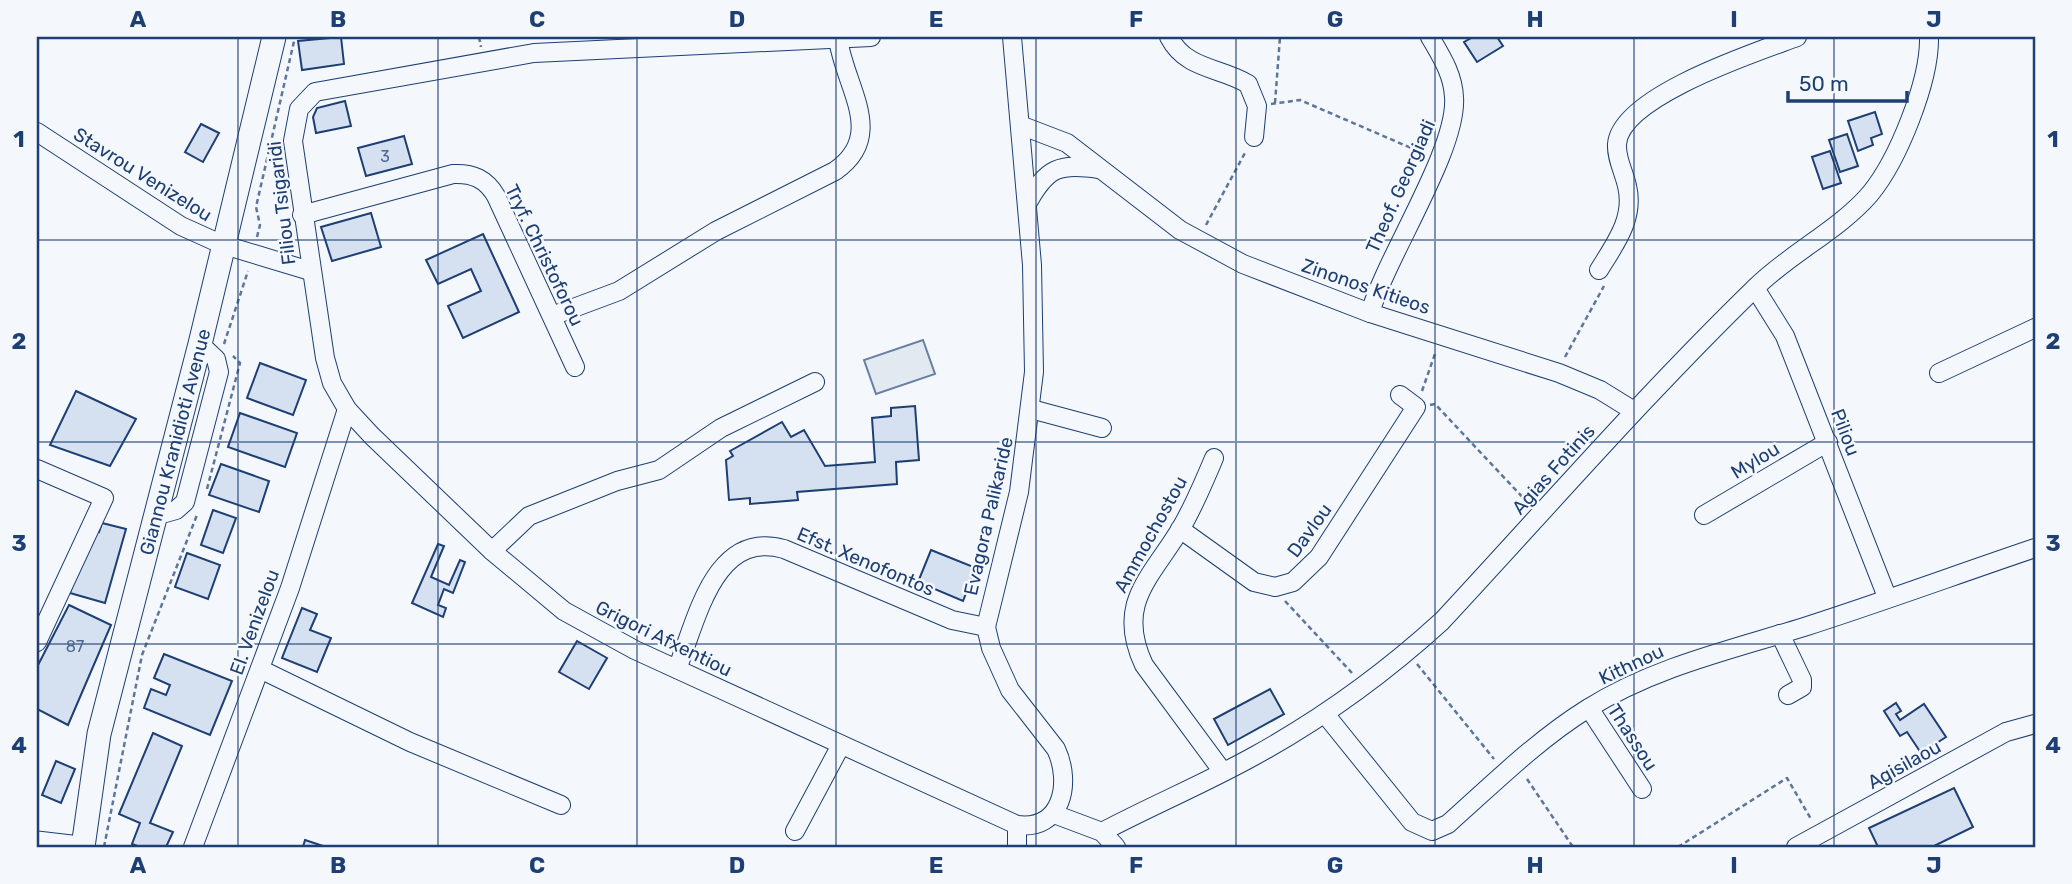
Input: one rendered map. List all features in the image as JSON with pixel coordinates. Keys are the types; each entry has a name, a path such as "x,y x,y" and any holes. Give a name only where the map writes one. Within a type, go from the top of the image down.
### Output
{"main road":[{"name":"Giannou Kranidioti Avenue","path":"83,847 99,734 200,344 221,244 274,37"},
{"path":"37,843 71,847"}],"street":[{"name":"Filiou Tsigaridi","path":"347,409 332,383 325,358 302,215 293,130 299,108 315,92 534,53 650,41 838,40 871,37"},
{"name":"Evagora Palikaride","path":"986,627 1019,492 1031,409 1034,332 1027,204 1012,37"},
{"path":"1169,37 1179,51 1196,64 1248,84 1266,105 1254,137"},
{"name":"Theof. Georgiadi","path":"1370,313 1384,274 1438,159 1453,119 1454,95 1449,73 1430,37"},
{"path":"1599,270 1627,219 1628,189 1617,146 1623,126 1667,93 1709,71 1797,37"},
{"name":"Agias Fotinis","path":"1102,832 1223,772 1325,713 1408,652 1442,621 1634,411 1755,288 1782,262 1855,209 1880,180 1907,128 1919,87 1928,37"},
{"path":"552,316 619,291 716,231 835,171 849,160 859,144 863,126 838,40"},
{"name":"Zinonos Kitieos","path":"1020,125 1067,143 1198,240 1244,264 1370,313 1556,372 1600,390 1634,411"},
{"name":"Stavrou Venizelou","path":"37,132 155,210 221,244 310,271"},
{"path":"1027,204 1037,186 1056,169 1071,165 1099,169"},
{"name":"Tryf. Christoforou","path":"302,215 453,174 475,176 496,196 575,366"},
{"name":"Piliou","path":"1755,288 1785,336 1887,597"},
{"path":"1939,373 2035,328"},
{"path":"492,551 514,527 539,511 617,481 659,470 721,428 815,382"},
{"path":"1401,395 1416,407"},
{"name":"Davlou","path":"1271,587 1293,582 1314,563 1416,407"},
{"name":"Grigori Afxentiou","path":"347,409 492,551 564,611 594,630 1017,825"},
{"name":"El. Venizelou","path":"192,847 290,588 347,409"},
{"path":"1031,409 1102,428"},
{"name":"Mylou","path":"1704,515 1828,442"},
{"name":"Ammochostou","path":"1214,458 1180,529 1136,598 1132,610 1134,637 1144,666 1223,772"},
{"path":"37,469 104,498 37,642"},
{"path":"1180,529 1254,582 1271,587"},
{"name":"Efst. Xenofontos","path":"677,668 711,586 726,561 735,553 757,544 784,549 952,620 986,627"},
{"name":"Kithnou","path":"1325,713 1412,822 1432,831 1448,824 1549,735 1589,708 1659,672 1780,635 2035,548"},
{"path":"986,627 991,648 1006,683 1050,738 1061,759 1063,784 1054,814 1041,824 1017,825 1017,847"},
{"path":"1780,635 1802,680 1802,687 1788,695"},
{"path":"260,669 410,742 561,805"},
{"name":"Thassou","path":"1589,708 1642,789"},
{"name":"Agisilaou","path":"1796,847 2006,732 2035,724"},
{"path":"795,831 841,745"},
{"path":"1054,814 1102,832 1116,847"}],"path":[{"path":"1280,37 1266,105 1300,100 1438,159"},
{"path":"1198,240 1254,137"},
{"path":"1556,372 1607,281 1599,270"},
{"path":"1441,335 1416,407 1435,404 1539,516"},
{"path":"1271,587 1364,686"},
{"path":"1408,652 1505,772"},
{"path":"1678,847 1787,778 1819,834"},
{"path":"1527,779 1573,847"}],"shaded area":[{"path":"923,340 935,374 876,394 864,360"}],"building":[{"path":"341,37 344,64 302,70 298,41"},
{"path":"1473,37 1497,37 1503,46 1477,62 1464,42"},
{"path":"345,101 351,126 316,133 313,117 317,108"},
{"path":"1875,112 1882,134 1871,138 1873,145 1858,151 1848,121"},
{"path":"201,124 219,133 203,162 185,152"},
{"path":"1847,134 1858,166 1840,172 1829,140"},
{"path":"404,136 412,164 366,176 358,148"},
{"path":"1830,151 1841,183 1823,189 1812,157"},
{"path":"371,213 381,247 332,261 321,227"},
{"path":"483,234 519,312 463,338 448,306 481,291 471,269 438,284 426,260"},
{"path":"260,363 306,380 293,415 247,398"},
{"path":"76,391 136,419 110,466 50,445"},
{"path":"915,406 919,460 896,462 897,484 797,492 798,500 750,504 750,498 729,500 726,460 733,456 730,451 782,422 791,437 804,430 825,466 875,462 872,418 891,416 891,408"},
{"path":"240,413 297,433 285,467 228,447"},
{"path":"221,464 269,481 259,512 209,495"},
{"path":"213,510 236,518 223,553 201,545"},
{"path":"102,523 126,529 105,603 70,593 83,548 95,530 99,532"},
{"path":"438,544 444,546 431,577 449,585 460,560 465,562 453,593 444,589 438,605 446,608 443,617 412,603"},
{"path":"931,550 976,568 963,601 918,582"},
{"path":"187,553 220,565 208,599 175,587"},
{"path":"69,605 111,625 68,725 37,709 37,667"},
{"path":"302,608 317,614 310,630 331,638 317,672 282,658"},
{"path":"577,641 607,658 589,689 559,672"},
{"path":"164,654 232,681 210,735 144,708 151,689 166,695 170,685 154,678"},
{"path":"1270,689 1284,714 1228,745 1214,719"},
{"path":"1896,703 1901,711 1896,714 1900,720 1924,704 1946,737 1921,753 1907,732 1900,736 1884,711"},
{"path":"153,733 182,746 150,823 173,832 166,847 140,847 132,844 140,823 119,814"},
{"path":"56,761 75,769 61,803 42,795"},
{"path":"1954,788 1973,827 1932,847 1878,847 1869,828"},
{"path":"305,840 326,847 303,847"}]}
